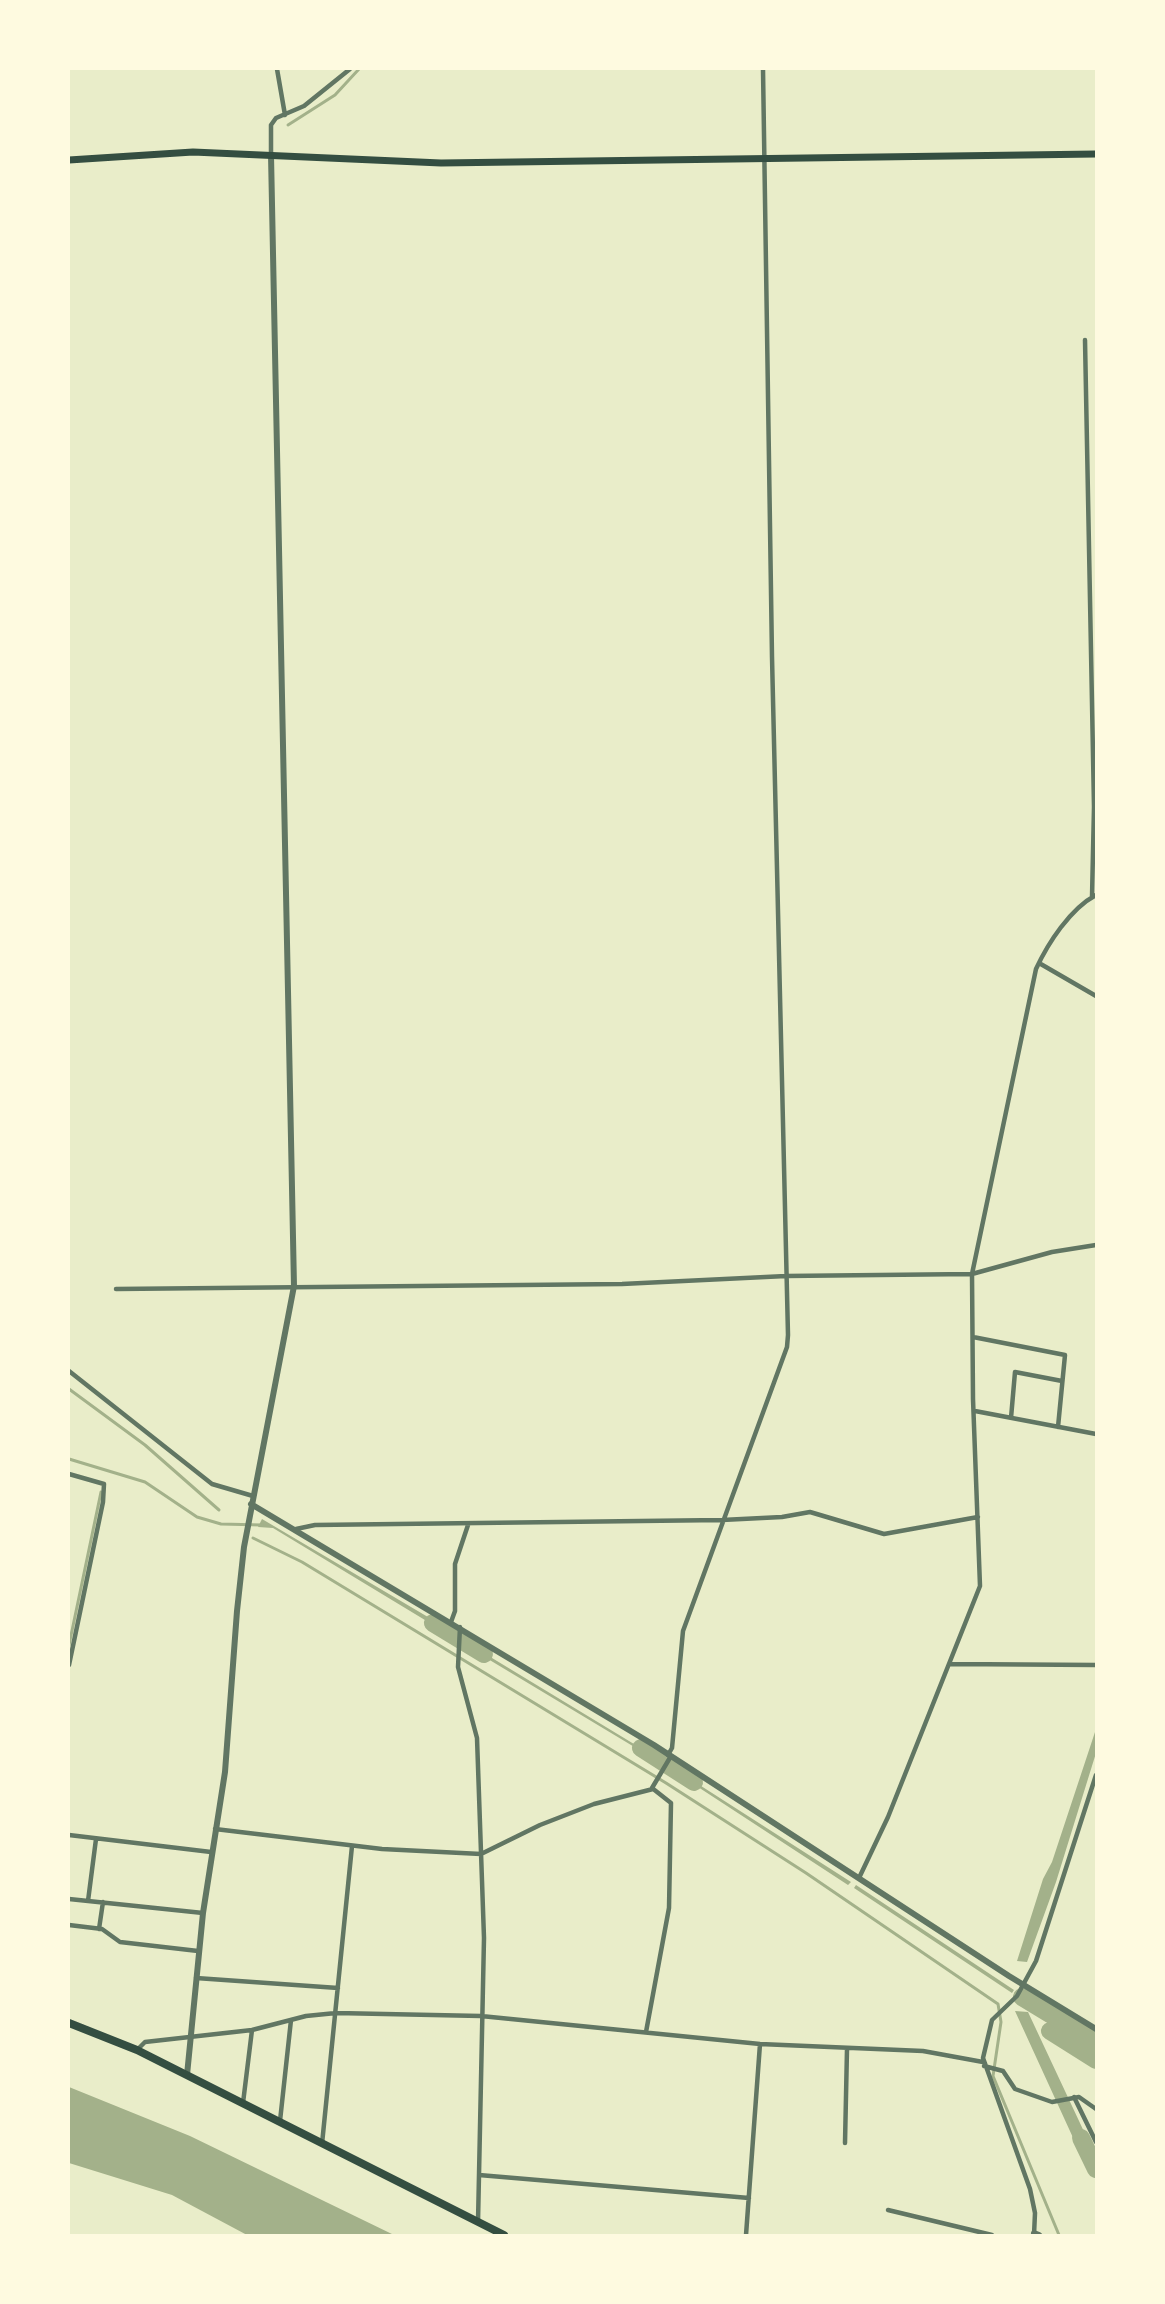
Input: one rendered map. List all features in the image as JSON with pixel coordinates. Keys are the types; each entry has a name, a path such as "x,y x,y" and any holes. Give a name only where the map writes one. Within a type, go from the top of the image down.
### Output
{"main road":[{"path":"69,160 157,153 271,155 441,163 1096,154"},
{"path":"69,2023 137,2050 504,2235"}],"street":[{"path":"277,69 285,115"},
{"path":"187,2075 198,1951 211,1852 225,1772 237,1611 245,1539 294,1286 271,125 276,118 304,106 350,69"},
{"path":"215,1829 352,1846 481,1854 540,1825 594,1804 652,1789 661,1775 672,1748 683,1631 787,1347 772,657 763,69"},
{"path":"859,1878 888,1817 980,1586 972,1274 1008,1093 1039,963 1059,932 1094,896 1085,340"},
{"path":"1039,963 1096,996"},
{"path":"116,1289 622,1284 786,1276 972,1274 1052,1252 1096,1245"},
{"path":"973,1337 1065,1355 1058,1427"},
{"path":"69,1371 212,1484 252,1500 451,1622 459,1630 669,1757 859,1878 1022,1987 1096,2029"},
{"path":"1011,1418 1015,1372 1062,1381"},
{"path":"975,1411 1096,1434"},
{"path":"69,1473 104,1484 103,1502 69,1665"},
{"path":"296,1529 315,1525 468,1525 722,1520 782,1517 810,1512 884,1533 978,1517"},
{"path":"451,1622 455,1611 455,1564 468,1525"},
{"path":"459,1630 458,1667 477,1738 484,1938 478,2222"},
{"path":"950,1664 1096,1665"},
{"path":"1035,2234 1035,2213 1030,2189 984,2064 992,2020 1017,1996 1036,1961 1096,1776"},
{"path":"646,2032 669,1908 670,1868 671,1803 652,1789"},
{"path":"69,1835 211,1852"},
{"path":"88,1900 96,1839"},
{"path":"322,2144 352,1846"},
{"path":"69,1899 203,1913"},
{"path":"99,1929 103,1902"},
{"path":"69,1925 99,1929 120,1942 198,1951"},
{"path":"196,1978 338,1988"},
{"path":"137,2050 145,2042 189,2039 252,2030 291,2020 336,2013 481,2016 760,2044 923,2051 984,2064 1003,2071 1016,2089 1052,2102 1074,2097 1096,2109"},
{"path":"280,2121 291,2020"},
{"path":"243,2103 252,2030"},
{"path":"746,2235 760,2044"},
{"path":"844,2143 847,2049"},
{"path":"1074,2097 1096,2142"},
{"path":"479,2175 748,2198"},
{"path":"888,2210 992,2235"}],"shaded area":[{"path":"262,1519 433,1620 453,1634 453,1637 273,1528 258,1527"},
{"path":"464,1641 662,1761 661,1763 463,1644"},
{"path":"1096,1729 1096,1753 1056,1882 1027,1962 1017,1961 1043,1879 1052,1862"},
{"path":"673,1768 851,1882 848,1885 672,1770"},
{"path":"856,1885 1014,1990 1012,1993 854,1888"},
{"path":"1015,2011 1028,2012 1094,2153 1086,2166"},
{"path":"69,2087 190,2136 394,2235 247,2235 172,2195 69,2163"}],"waterway":[{"path":"288,125 335,95 359,69"},
{"path":"69,1389 145,1445 219,1510"},
{"path":"69,1459 145,1482 197,1517 221,1524 262,1525"},
{"path":"69,1645 101,1492"},
{"path":"253,1538 302,1562 666,1783 806,1873 998,2004 1001,2022 993,2076 1059,2235"},
{"path":"433,1623 484,1654"},
{"path":"641,1748 694,1782"},
{"path":"1022,1997 1096,2042"},
{"path":"1050,2031 1096,2060"},
{"path":"1081,2138 1096,2169"}]}
